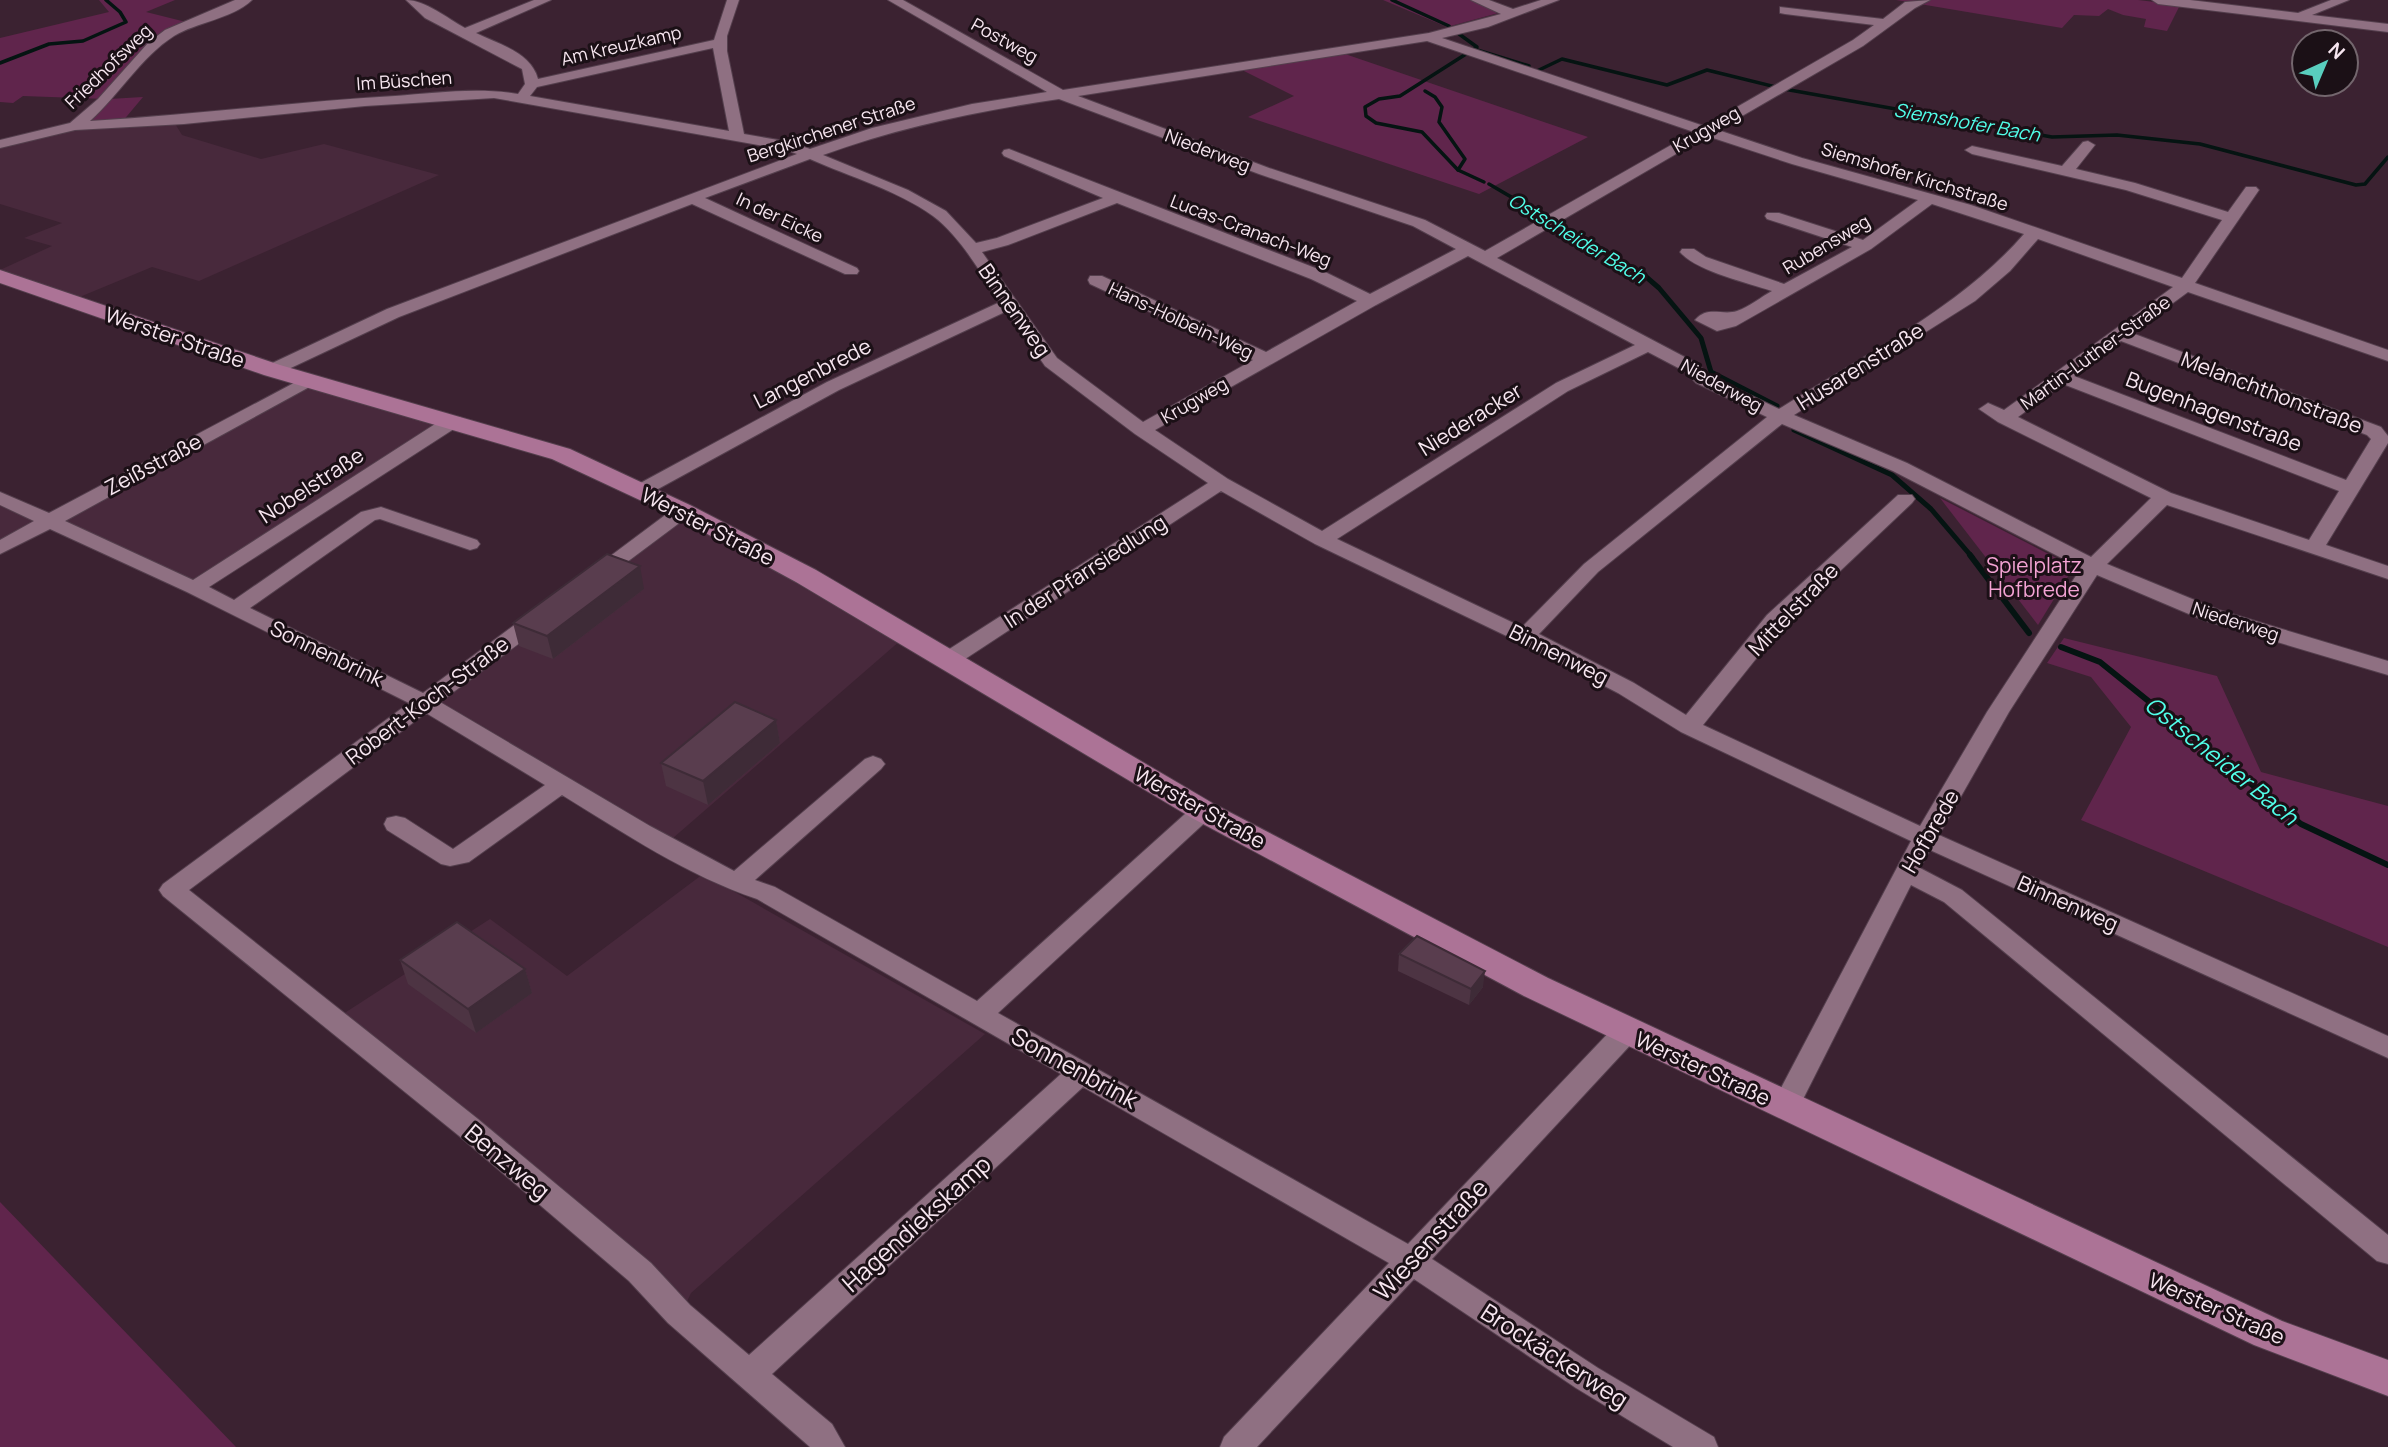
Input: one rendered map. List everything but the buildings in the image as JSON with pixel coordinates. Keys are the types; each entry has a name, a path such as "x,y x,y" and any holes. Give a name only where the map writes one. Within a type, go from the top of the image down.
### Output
{"main road":[{"name":"Werster Straße","path":"0,276 272,370 561,454 683,511 806,576 1203,811 1626,1032 2268,1333 2388,1378"}],"street":[{"name":"Friedhofsweg","path":"75,126 103,102 153,46 170,33 246,0"},
{"path":"412,0 430,15 518,59 528,67 532,84 520,98"},
{"path":"466,32 545,0"},
{"path":"733,0 731,16 723,27 719,43 737,135"},
{"name":"Postweg","path":"894,0 1060,94"},
{"path":"1477,0 1514,15"},
{"name":"Bergkirchener Straße","path":"272,370 393,313 809,154 923,118 1429,37 1514,15 1553,0"},
{"name":"Krugweg","path":"1487,257 1858,43 1910,5 1924,0"},
{"path":"2158,0 2388,28"},
{"path":"2304,18 2305,13 2343,0"},
{"path":"1785,10 1885,23"},
{"name":"Siemshofer Kirchstraße","path":"1429,37 1702,131 1930,198 2388,356"},
{"name":"Am Kreuzkamp","path":"532,84 719,43"},
{"name":"Niederweg","path":"1060,94 1264,171 1419,223 1692,368 1702,379 1780,416 1900,467 2093,566 2211,615 2388,668"},
{"name":"Im Büschen","path":"0,144 75,126 205,119 365,102 466,95 520,98 769,140 809,154"},
{"path":"2066,171 2088,145"},
{"path":"1972,149 2130,186 2231,218"},
{"name":"Lucas-Cranach-Weg","path":"1009,153 1317,275 1370,301"},
{"name":"Binnenweg","path":"809,154 920,202 940,214 972,249 1051,362 1142,430 1221,484 1322,540 1525,636 1626,688 1689,727 1925,838 2388,1048"},
{"name":"Martin-Luther-Straße","path":"2164,497 1996,414 2062,377 2185,286 2251,190"},
{"name":"In der Eicke","path":"692,198 851,271"},
{"path":"972,249 1002,242 1117,198"},
{"name":"Rubensweg","path":"1738,317 1865,246 1930,198"},
{"path":"1773,216 1865,246"},
{"name":"Husarenstraße","path":"1525,636 1591,568 1780,416 1969,297 2004,268 2034,233"},
{"name":"Krugweg","path":"1142,430 1370,301 1467,250"},
{"path":"1688,252 1700,260 1787,290"},
{"name":"Hans-Holbein-Weg","path":"1096,280 1266,359"},
{"name":"Langenbrede","path":"640,491 833,386 1009,304"},
{"name":"Melanchthonstraße","path":"2120,335 2374,431 2381,439 2314,548"},
{"name":"Niederacker","path":"1322,540 1563,387 1648,345"},
{"name":"Bugenhagenstraße","path":"2062,377 2349,488"},
{"name":"Zeißstraße","path":"0,548 307,381"},
{"name":"Nobelstraße","path":"194,588 453,421"},
{"name":"In der Pfarrsiedlung","path":"948,660 1221,484"},
{"path":"2093,566 2164,497 2388,573"},
{"name":"Sonnenbrink","path":"0,498 236,608 424,702 641,832 736,883 766,892 1410,1260"},
{"name":"Mittelstraße","path":"1689,727 1775,620 1905,499"},
{"path":"582,586 683,511"},
{"name":"Sonnenbrink","path":"236,608 368,516 381,513 470,544"},
{"name":"Hofbrede","path":"1785,1107 1906,871 1998,712 2093,566"},
{"name":"Robert-Koch-Straße","path":"172,890 559,602"},
{"path":"736,883 873,764"},
{"path":"396,824 450,858 460,856 562,785"},
{"path":"980,1014 1203,811"},
{"path":"1906,871 1953,896 2388,1252"},
{"name":"Benzweg","path":"172,890 478,1136 640,1272 679,1314 820,1434 830,1447"},
{"name":"Wiesenstraße","path":"1236,1447 1626,1032"},
{"name":"Hagendiekskamp","path":"750,1375 1082,1071"},
{"name":"Brockäckerweg","path":"1410,1260 1587,1378 1702,1447"}],"shaded area":[{"path":"174,122 182,135 261,159 324,144 439,175 199,281 152,267 70,301 0,270 52,246 24,238 62,223 0,204 0,143 78,125"},
{"path":"295,384 441,423 189,589 47,525 0,551 0,494 50,518"},
{"path":"676,515 901,640 665,845 427,701"},
{"path":"703,874 985,1034 691,1293 679,1318 326,1025 490,919 567,976"}],"green space":[{"path":"99,0 175,0 146,12 186,22 176,27 109,99 143,97 122,122 78,125 106,99 23,96 13,103 0,102 0,38 109,12"},
{"path":"1383,0 1473,0 1502,12 1447,27"},
{"path":"1896,0 2138,0 2180,5 2167,31 2144,27 2146,19 2108,9 2099,16 2074,15 2062,28"},
{"path":"1345,54 1588,137 1479,194 1248,117 1294,96 1242,70"},
{"name":"Spielplatz Hofbrede","path":"1940,498 2062,561 2070,573 2038,625"},
{"path":"2064,638 2217,676 2261,772 2388,806 2388,947 2081,820 2131,727 2091,677 2047,663"},
{"path":"0,1202 236,1447 0,1447"}],"waterway":[{"path":"0,63 49,44 83,41 126,22 120,12 106,0"},
{"name":"Ostscheider Bach","path":"1392,0 1449,26"},
{"name":"Ostscheider Bach","path":"1458,170 1422,132 1376,123 1366,116 1365,107 1379,99 1400,96 1477,47 1459,34"},
{"name":"Siemshofer Bach","path":"1474,49 1529,66"},
{"name":"Siemshofer Bach","path":"1539,70 1562,59 1667,85 1707,70 1784,89 2052,137 2117,135 2200,144 2356,185 2365,184 2388,157"},
{"path":"1425,91 1435,97 1442,107 1439,122 1465,159 1458,170"},
{"name":"Ostscheider Bach","path":"1458,170 1484,182"},
{"name":"Ostscheider Bach","path":"1489,184 1595,246"},
{"name":"Ostscheider Bach","path":"1592,244 1644,275 1659,288 1701,338 1711,372 1777,406"},
{"name":"Ostscheider Bach","path":"1794,430 1892,475 1931,509 1972,557"},
{"name":"Ostscheider Bach","path":"1970,555 2029,633"},
{"name":"Ostscheider Bach","path":"2061,647 2100,662 2301,824 2388,865"}]}
